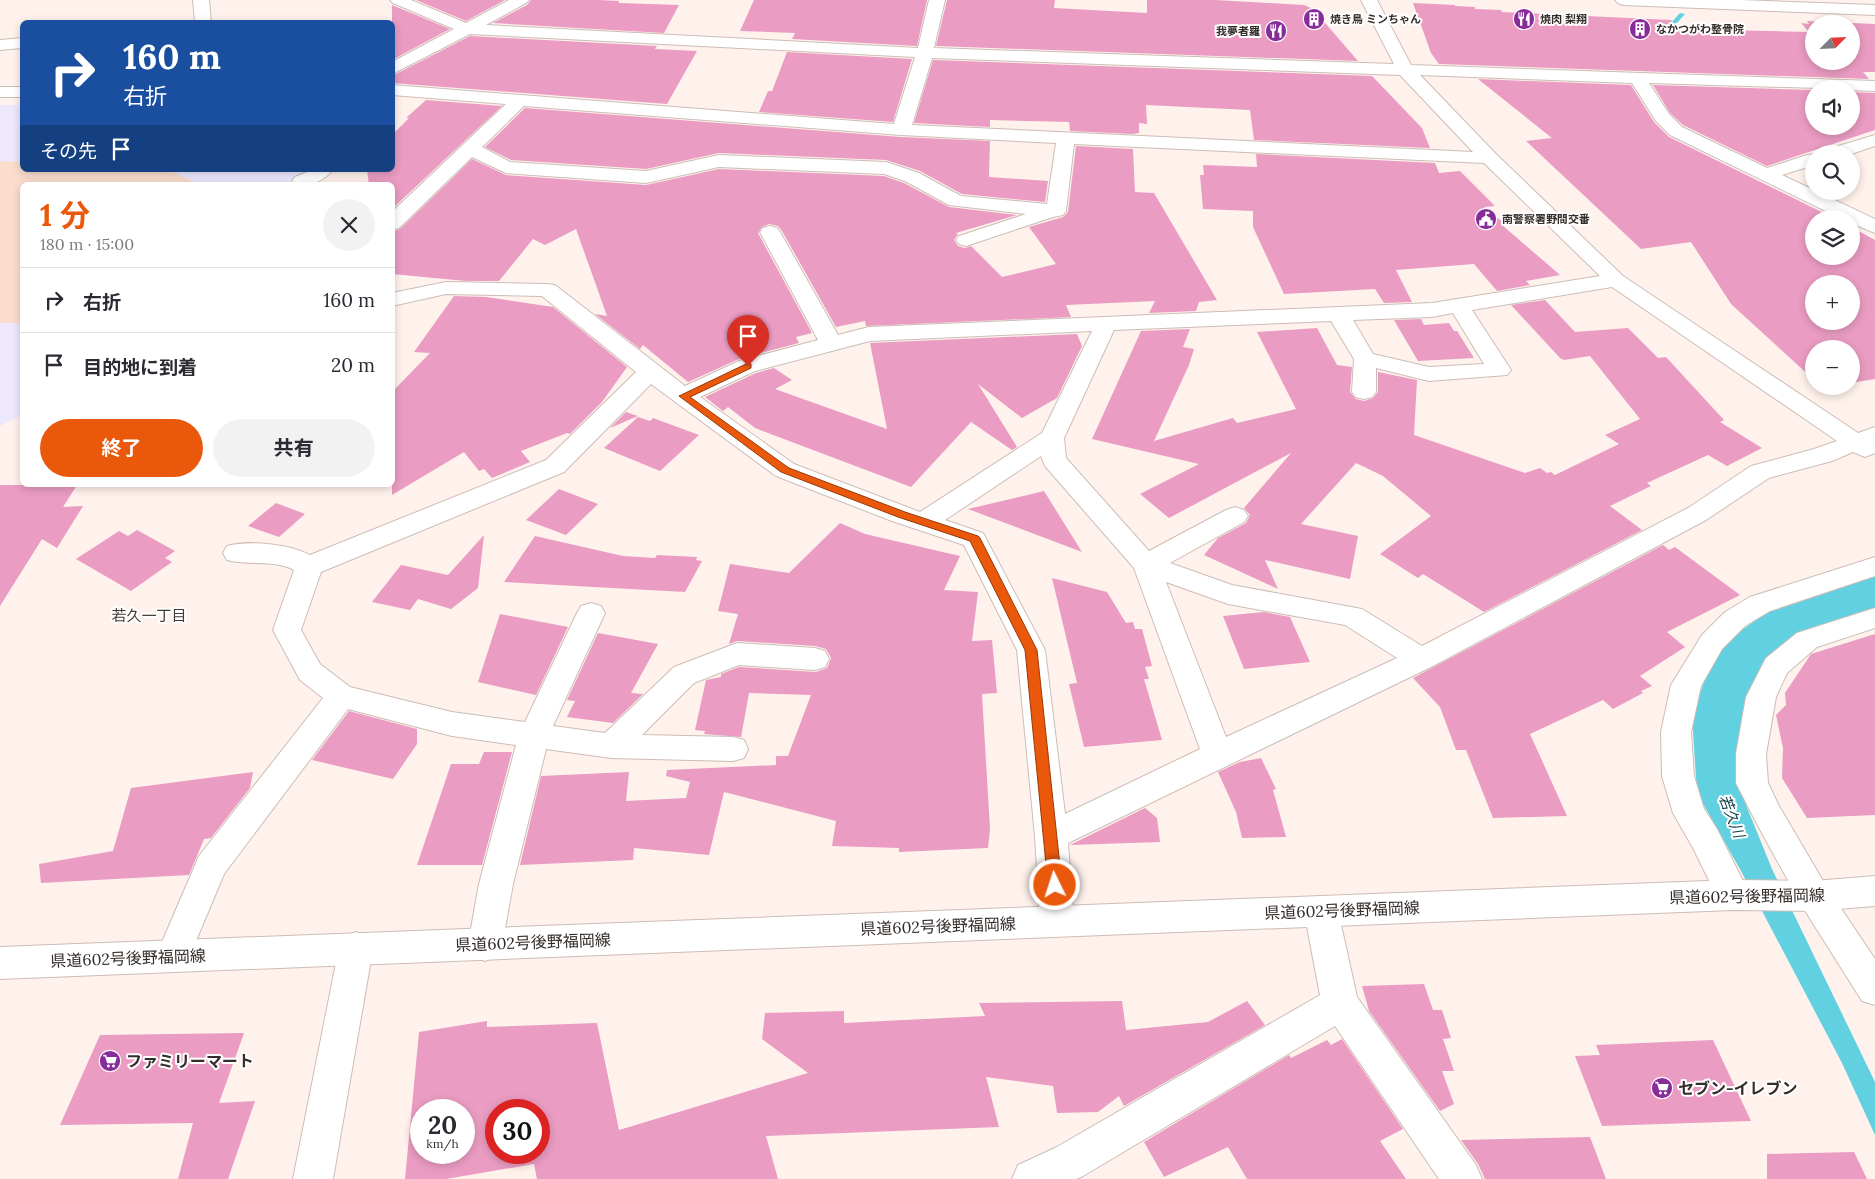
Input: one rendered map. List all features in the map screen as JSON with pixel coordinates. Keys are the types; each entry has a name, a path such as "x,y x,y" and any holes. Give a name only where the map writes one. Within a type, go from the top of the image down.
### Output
{"street":[{"path":"201,0 203,20"},
{"path":"398,0 467,28 922,60 1104,58 1406,71 1875,86"},
{"path":"395,67 520,0"},
{"path":"901,130 922,60 937,0"},
{"path":"1369,0 1389,42 1406,71 1489,158 1616,280 1868,444"},
{"path":"1624,0 1869,9"},
{"path":"0,45 20,43"},
{"path":"1638,79 1662,117 1676,131 1875,227"},
{"path":"395,90 901,130 1489,158"},
{"path":"0,92 20,92"},
{"path":"395,221 519,101"},
{"path":"1056,211 1066,138"},
{"path":"1860,145 1875,140"},
{"path":"470,148 506,167 646,177 718,161 886,168 912,177 956,201 1056,211"},
{"path":"1766,174 1805,162"},
{"path":"302,181 321,172"},
{"path":"966,240 1056,211"},
{"path":"770,232 831,343"},
{"path":"684,396 748,366 868,334 1432,310 1616,280"},
{"path":"395,299 446,288 547,290 650,372 785,470 924,522 974,538 1031,650 1058,921"},
{"path":"1365,359 1429,374 1499,370 1459,306"},
{"path":"1338,314 1365,359 1364,392"},
{"path":"1106,324 1052,438 1054,460 1146,564 1217,754"},
{"path":"650,372 555,466 309,566 287,630 310,672 340,696 452,724 610,746 733,749"},
{"path":"924,522 1052,438"},
{"path":"1051,836 1217,754 1420,660 1697,514 1760,472 1823,454 1868,444"},
{"path":"1146,564 1235,516"},
{"path":"236,553 291,556 309,566"},
{"path":"1146,564 1228,594 1352,616 1420,660"},
{"path":"1733,896 1705,839 1689,813 1678,776 1676,732 1686,685 1712,642 1735,619 1760,604 1875,566"},
{"path":"485,945 496,884 534,735 591,613"},
{"path":"1875,618 1807,640 1776,666 1760,697 1751,754 1752,783 1814,896 1875,989"},
{"path":"610,746 684,675 737,654 816,659"},
{"path":"173,956 211,866 340,696"},
{"name":"県道602号後野福岡線","path":"0,963 1321,911 1733,896 1814,896 1875,891"},
{"path":"1321,911 1340,1003 1462,1179"},
{"path":"313,1179 356,948"},
{"path":"1032,1179 1074,1170 1340,1003"}],"shaded area":[{"path":"0,105 20,105 20,172 313,172 305,182 20,182 20,416 0,426"},
{"path":"0,161 20,162 20,172 172,172 194,182 20,182 20,323 0,323"}],"water":[{"name":"若久川","path":"1875,575 1875,609 1801,632 1764,662 1748,697 1738,767 1744,800 1772,869 1875,1082 1875,1135 1842,1063 1741,871 1697,793 1692,717 1708,670 1728,640 1770,610"}],"building":[{"path":"416,0 505,0 466,21"},
{"path":"531,0 598,0 619,1 619,3 679,5 664,33 493,23 527,5"},
{"path":"754,0 927,0 917,46 792,39 795,33 740,31"},
{"path":"947,0 1055,0 1054,8 1147,13 1147,0 1215,0 1304,5 1313,9 1358,61 936,46"},
{"path":"1413,3 1475,7 1475,9 1501,10 1502,12 1671,20 1677,29 1805,32 1805,70 1860,70 1860,23 1875,24 1875,72 1863,72 1869,79 1439,64 1431,53"},
{"path":"392,5 450,29 395,58 395,20 392,20"},
{"path":"470,36 657,46 655,49 697,51 667,104 395,83 395,74"},
{"path":"787,52 912,59 893,122 759,112 768,91 772,91"},
{"path":"933,60 1372,76 1422,128 1430,148 1254,140 1250,110 1146,105 1147,124 1139,123 1139,133 1133,134 1070,131 1069,122 990,120 990,127 914,123"},
{"path":"1478,79 1631,85 1654,122 1669,137 1818,210 1805,210 1805,265 1860,265 1860,232 1875,240 1875,379 1860,382 1860,340 1805,340 1805,372 1731,304 1691,242 1641,249 1526,141 1552,138"},
{"path":"1653,85 1805,90 1805,135 1860,135 1830,145 1805,145 1805,153 1767,166 1683,125 1670,113"},
{"path":"1860,92 1875,93 1875,130 1860,135"},
{"path":"426,100 502,106 395,206 395,182 369,182 367,172 395,172 395,132 409,118 406,118"},
{"path":"525,108 901,137 990,141 989,177 1048,181 1045,202 962,194 920,171 886,160 719,153 646,169 511,160 485,147"},
{"path":"1076,146 1133,149 1135,192 1154,193 1217,300 1199,302 1196,311 1149,313 1155,301 1066,305 1071,317 866,326 865,321 836,327 782,231 778,226 769,224 762,227 758,233 812,333 796,337 799,343 739,359 688,382 643,345 640,349 595,314 607,316 576,229 545,245 533,239 499,281 466,281 395,274 395,231 400,229 472,159 506,175 646,185 719,169 884,176 904,183 949,207 1017,215 956,233 958,234 954,240 958,246 965,248 971,246 1002,277 1056,264 1029,227 1063,217 1068,212"},
{"path":"1256,154 1435,163 1439,173 1460,171 1495,206 1484,207 1560,275 1526,281 1530,285 1497,291 1474,264 1396,270 1412,302 1384,303 1375,289 1284,294 1253,227 1253,211 1203,209 1200,175 1204,175 1203,165 1257,167"},
{"path":"454,296 486,297 553,307 627,367 602,402 570,434 567,433 521,451 530,462 492,478 484,469 479,471 464,452 392,495 392,487 395,487 395,389 430,353 414,352"},
{"path":"1545,300 1575,332 1628,328 1658,358 1666,357 1724,420 1720,422 1762,448 1727,466 1708,455 1647,483 1651,486 1610,506 1642,530 1484,612 1423,574 1418,578 1380,554 1431,516 1383,476 1356,463 1301,524 1358,536 1350,579 1265,560 1278,589 1204,555 1218,538 1246,523 1250,515 1244,508 1291,453 1169,518 1140,494 1199,464 1092,439 1141,331 1190,329 1183,347 1194,349 1189,365 1154,441 1233,418 1237,423 1296,409 1257,332 1317,328 1337,365 1352,367 1350,392 1356,399 1364,401 1373,398 1378,392 1378,372 1417,380 1414,435 1525,473 1540,468 1547,473 1551,472 1555,475 1619,444 1605,435 1640,419 1590,356 1564,360 1560,358 1511,305"},
{"path":"1421,319 1424,325 1449,323 1454,331 1457,331 1474,358 1418,361 1394,320"},
{"path":"1077,334 1082,346 1057,398 1022,418 978,384 1017,447 1012,450 971,422 911,487 755,428 728,407 723,411 705,397 756,373 774,368 792,380 775,389 887,429 870,343"},
{"path":"626,412 638,416 610,428"},
{"path":"638,417 650,421 653,418 699,435 660,471 604,448"},
{"path":"0,485 76,487 63,507 83,506 57,548 42,539 0,606"},
{"path":"559,489 598,504 566,535 526,520"},
{"path":"1044,491 1082,552 968,509"},
{"path":"276,503 305,514 279,537 248,526"},
{"path":"840,523 865,534 960,556 944,590 978,592 972,641 992,640 997,693 982,694 990,829 988,848 899,852 899,848 832,846 836,821 724,792 709,855 634,848 633,860 520,865 541,776 629,772 626,801 686,798 690,782 666,776 667,770 776,765 776,756 788,756 811,695 749,693 741,737 704,734 705,731 695,730 706,680 721,677 721,674 739,667 816,672 827,668 831,658 826,649 815,646 737,641 729,644 738,614 718,611 730,564 789,573"},
{"path":"137,530 175,551 165,558 172,562 131,591 76,559 119,531 128,536"},
{"path":"484,535 478,588 451,609 418,599 410,610 372,602 401,565 448,575"},
{"path":"535,536 623,556 655,558 657,555 697,557 696,560 702,561 685,592 504,582"},
{"path":"1663,545 1669,550 1675,547 1740,595 1667,632 1685,647 1640,676 1652,686 1641,691 1643,693 1613,709 1603,700 1530,734 1567,816 1493,818 1466,750 1456,750 1440,707 1413,678"},
{"path":"1052,578 1107,592 1126,623 1133,622 1135,629 1142,629 1152,666 1145,667 1149,679 1144,679 1162,740 1084,747 1069,684 1077,683"},
{"path":"1264,612 1290,617 1310,662 1244,669 1223,616"},
{"path":"500,614 568,627 536,695 478,682"},
{"path":"598,633 658,644 631,693 643,694 613,723 567,717 575,701 567,700"},
{"path":"1875,634 1875,815 1807,818 1782,778 1783,748 1776,715 1786,705 1785,693 1811,654"},
{"path":"349,711 417,729 417,744 393,779 312,760"},
{"path":"484,752 512,752 482,865 417,865 451,764 479,764"},
{"path":"1261,758 1276,789 1273,790 1286,837 1242,838 1236,812 1218,772 1240,762"},
{"path":"253,772 250,788 211,838 204,839 189,875 41,883 39,864 113,851 131,788"},
{"path":"1145,808 1157,818 1160,842 1070,845"},
{"path":"1424,984 1433,1010 1442,1010 1451,1038 1443,1039 1454,1071 1442,1071 1454,1104 1440,1111 1369,1011 1362,986"},
{"path":"1122,1001 1126,1030 1208,1022 1247,1001 1265,1025 1124,1106 1119,1096 1098,1112 1057,1113 1053,1086 986,1077 999,1127 766,1136 778,1179 537,1179 534,1164 446,1179 405,1179 410,1126 410,1164 475,1164 475,1099 413,1099 419,1032 487,1021 487,1027 597,1023 619,1130 808,1073 762,1039 765,1013 844,1011 844,1023 985,1016 979,1003"},
{"path":"244,1033 219,1103 255,1101 228,1179 178,1179 193,1123 60,1125 100,1035"},
{"path":"1342,1039 1403,1129 1380,1141 1406,1179 1247,1179 1228,1147 1164,1177 1144,1142 1289,1055 1291,1058 1327,1040 1331,1045"},
{"name":"セブン-イレブン","path":"1713,1040 1751,1121 1602,1126 1575,1056 1600,1055 1596,1045"},
{"path":"1590,1137 1606,1179 1485,1179 1478,1164 1461,1140"},
{"path":"1854,1152 1867,1179 1767,1179 1767,1154"}],"waterway":[{"path":"1664,34 1682,14"}],"place":[{"name":"焼き鳥 ミンちゃん","path":"1314,19"},
{"name":"焼肉 梨翔","path":"1524,19"},
{"name":"なかつがわ整骨院","path":"1640,29"},
{"name":"我夢者羅","path":"1276,31"},
{"name":"南警察署野間交番","path":"1486,219"},
{"name":"ファミリーマート","path":"110,1061"},
{"name":"セブン-イレブン","path":"1662,1088"}],"district":[{"name":"若久一丁目","path":"149,615"}],"route":[{"path":"748,366 684,396 785,470 902,515 974,538 1031,650 1055,885"}]}
